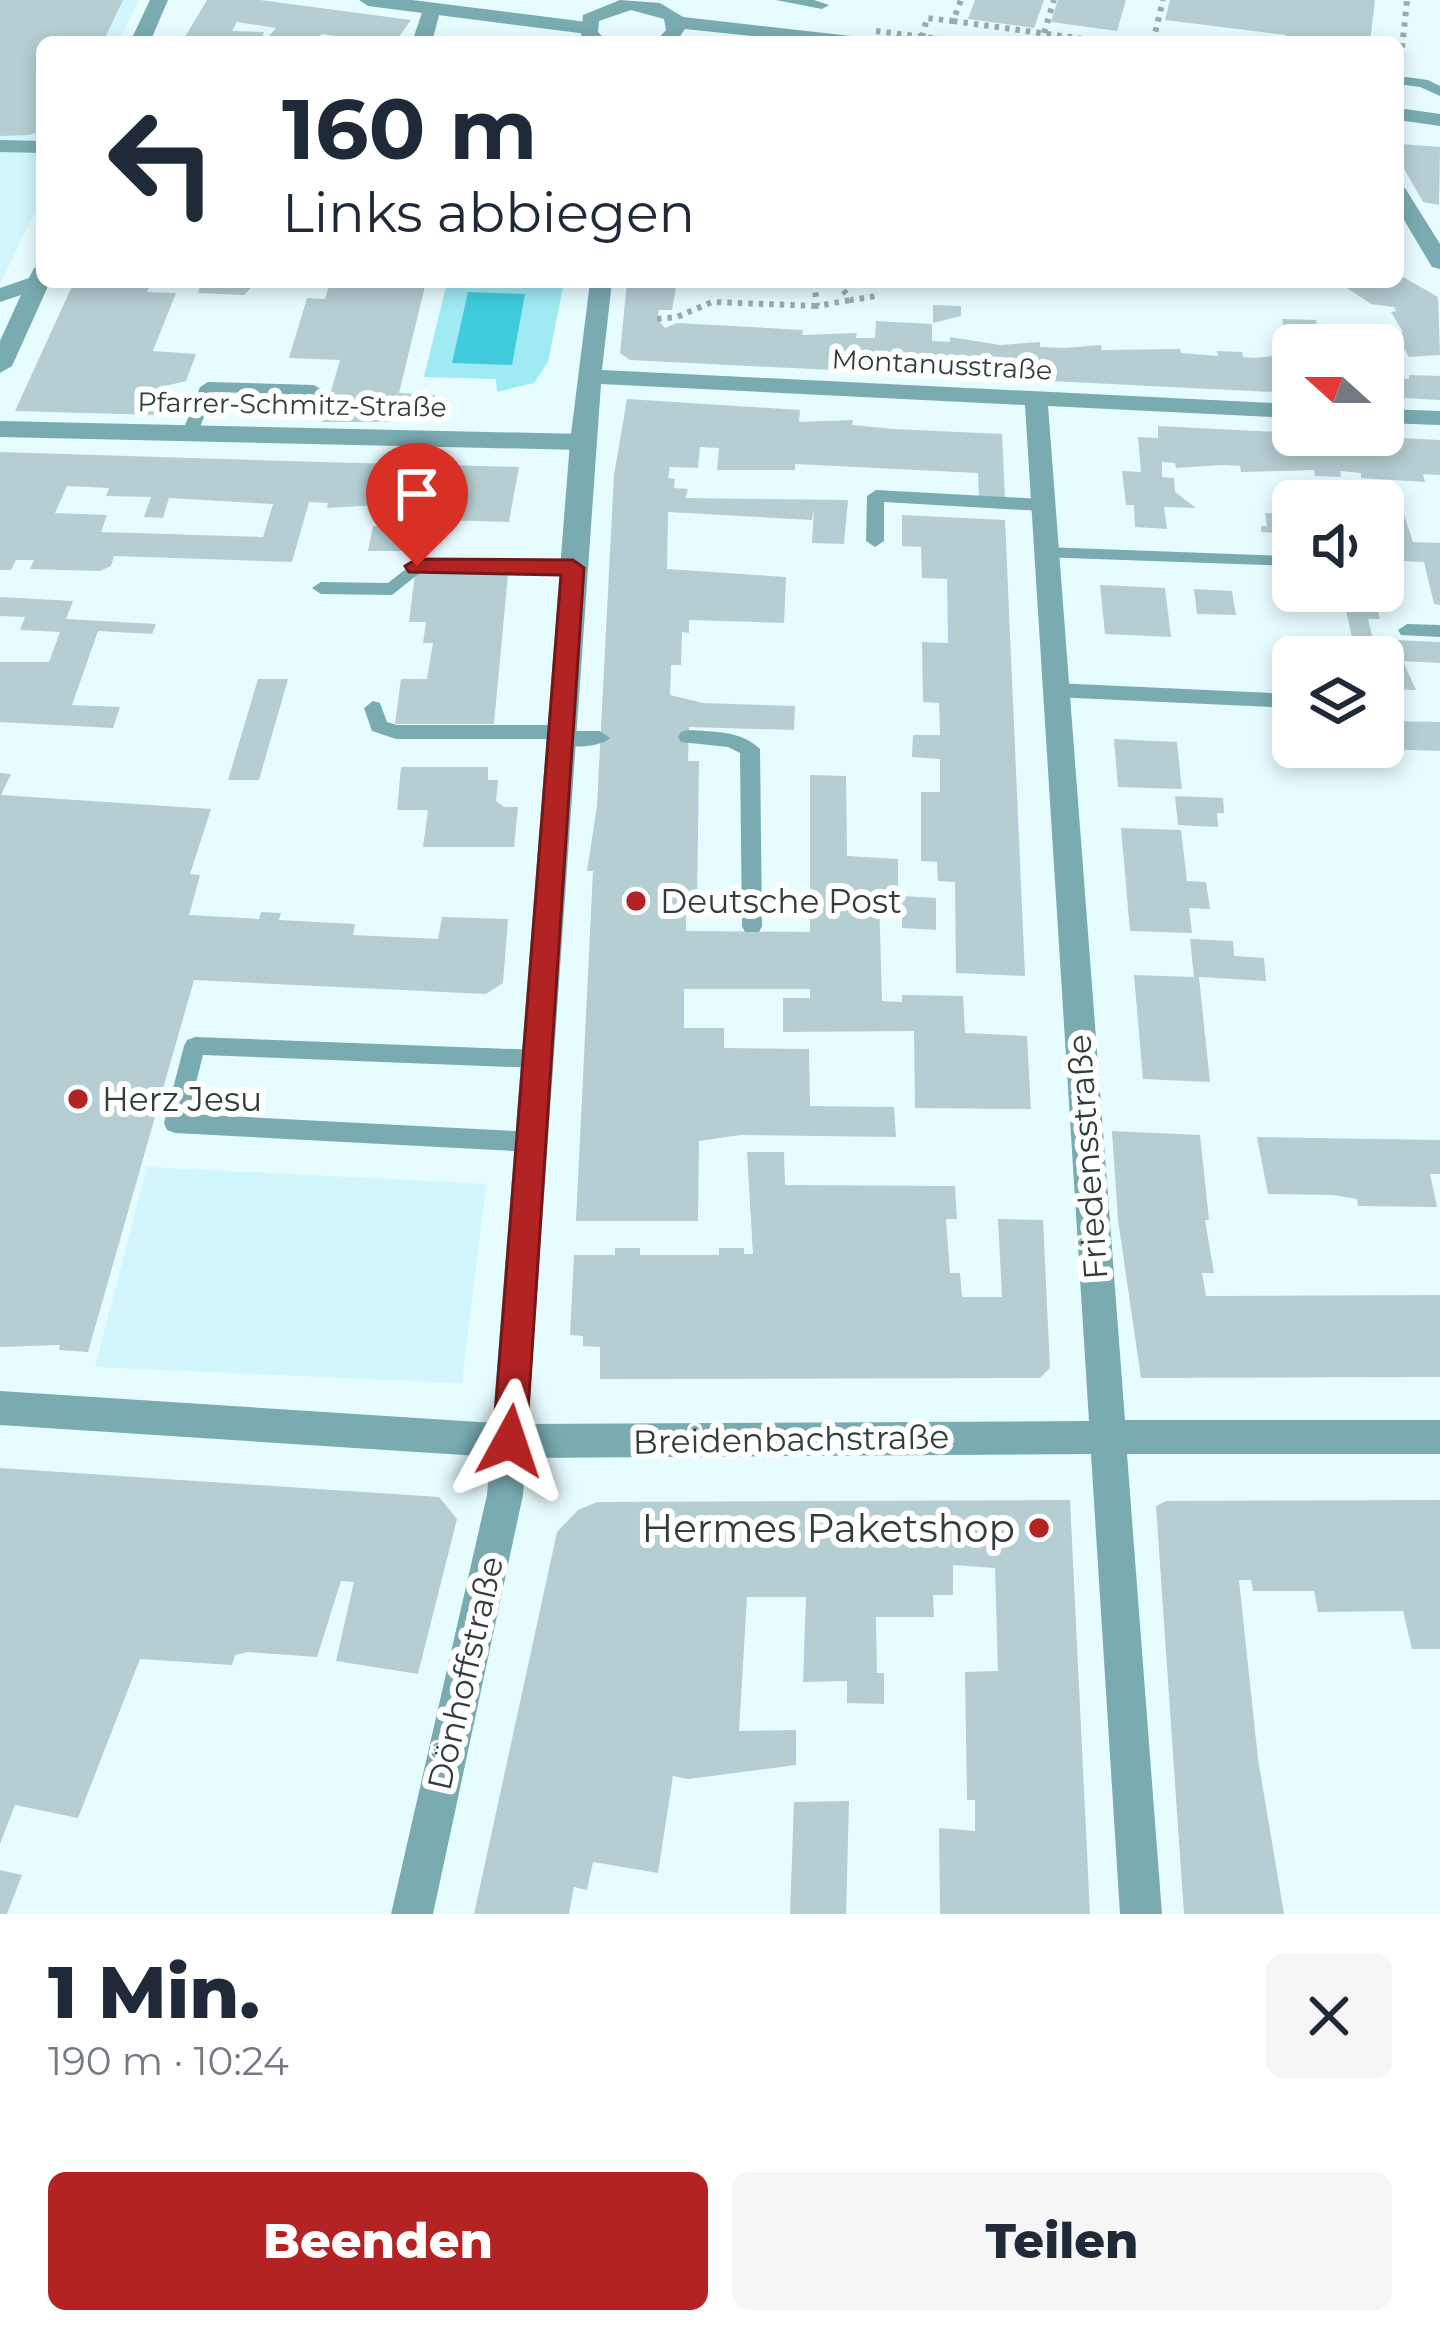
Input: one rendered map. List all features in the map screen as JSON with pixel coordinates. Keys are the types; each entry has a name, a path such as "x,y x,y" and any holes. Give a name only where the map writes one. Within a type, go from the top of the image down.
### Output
{"street":[{"path":"143,36 159,0"},
{"path":"368,0 596,20 638,4 664,10 677,23 807,36"},
{"path":"565,0 575,14 596,20"},
{"path":"424,36 431,8"},
{"path":"671,36 677,23"},
{"path":"1404,115 1440,120"},
{"path":"0,146 36,147"},
{"path":"1404,202 1440,262"},
{"path":"0,295 36,280"},
{"path":"0,366 36,287"},
{"name":"Dönhoffstraße","path":"412,1914 505,1495 582,442 600,288"},
{"name":"Montanusstraße","path":"588,376 1272,411"},
{"name":"Friedensstraße","path":"1036,400 1141,1914"},
{"path":"1404,417 1440,418"},
{"name":"Pfarrer-Schmitz-Straße","path":"0,429 582,442"},
{"name":"Breidenbachstraße","path":"0,1408 510,1441 1106,1434 1440,1437"}],"lane":[{"path":"783,0 822,5"},
{"path":"1404,76 1440,92"},
{"path":"190,433 208,387 314,390"},
{"path":"875,542 876,496 1042,505"},
{"path":"1045,553 1272,561"},
{"path":"321,588 392,589 417,566 573,568"},
{"path":"1407,630 1440,631"},
{"path":"1054,690 1272,700"},
{"path":"373,708 379,726 397,732 600,738"},
{"path":"688,737 731,740 750,749 752,926"},
{"path":"532,1142 175,1123 195,1046 538,1059"}],"path":[{"path":"953,21 961,0"},
{"path":"1044,33 1054,0"},
{"path":"1154,36 1163,0"},
{"path":"1404,36 1407,0"},
{"path":"922,36 928,18 1064,36"},
{"path":"815,288 817,306"},
{"path":"841,288 850,300"},
{"path":"658,319 677,317 712,302 817,306 877,296"}],"shaded area":[{"path":"0,0 139,0 121,36 36,36 36,210 0,284"},
{"path":"446,288 563,288 548,362 534,383 497,392 496,379 424,377"},
{"path":"468,292 525,294 512,365 452,363"},
{"path":"147,1167 486,1184 462,1383 95,1367"}],"building":[{"path":"0,0 123,0 106,36 36,36 36,133 0,136"},
{"path":"207,0 260,0 411,20 399,36 269,36 276,28 237,22 232,31 264,32 262,36 186,36"},
{"path":"975,0 1044,0 1034,28 968,19"},
{"path":"1058,0 1126,0 1117,31 1051,22"},
{"path":"1170,0 1375,0 1371,36 1286,36 1165,20"},
{"path":"1404,144 1440,147 1439,205 1423,202 1404,169"},
{"path":"1404,277 1438,297 1440,355 1409,357 1404,324 1398,324 1391,312 1396,311 1371,304 1347,288 1404,288"},
{"path":"71,288 149,288 147,292 176,293 153,351 196,354 186,381 165,386 154,415 15,411"},
{"path":"200,288 251,288 244,295 198,293"},
{"path":"328,288 425,288 399,393 435,395 432,410 395,408 392,422 322,422 340,360 289,358 307,298 325,299"},
{"path":"626,288 676,288 672,310 659,310 657,319 665,328 677,323 803,330 802,335 857,333 856,338 875,338 876,321 932,324 932,341 950,342 950,337 1000,345 1040,342 1040,347 1180,349 1181,353 1218,356 1217,351 1242,352 1243,357 1272,356 1272,392 630,360 620,353"},
{"path":"933,305 961,306 961,316 933,323"},
{"path":"1282,319 1316,320 1317,324 1283,324"},
{"path":"1409,375 1440,376 1440,400 1404,398 1404,379"},
{"path":"627,399 800,410 799,422 853,420 852,425 893,429 1002,434 1005,498 979,496 978,473 795,464 795,470 717,470 719,448 700,447 698,468 670,467 668,478 675,479 674,488 688,489 685,498 848,500 844,544 812,543 814,510 812,520 668,512 667,569 786,577 784,623 689,620 689,633 682,632 681,665 671,665 670,695 703,703 795,706 794,730 689,727 688,761 699,761 697,903 686,903 686,931 810,932 810,775 846,776 847,856 898,859 898,896 879,895 882,1001 902,1002 902,995 963,996 965,1033 1027,1036 1031,1109 915,1108 914,1031 783,1032 783,998 810,998 810,989 684,989 684,1028 724,1028 724,1048 809,1049 810,1106 894,1107 896,1137 740,1135 699,1141 698,1221 576,1221 593,871 587,871 597,806 614,475"},
{"path":"1158,426 1272,432 1272,456 1404,456 1404,438 1440,440 1440,475 1423,474 1425,482 1361,478 1361,473 1340,471 1341,477 1315,476 1314,470 1241,472 1240,466 1222,465 1176,468 1175,463 1162,462 1162,477 1174,478 1175,492 1196,508 1164,507 1167,529 1135,527 1134,505 1126,505 1122,471 1141,472 1138,437 1158,438"},
{"path":"0,452 519,467 509,522 374,518 378,505 327,508 328,503 309,502 292,562 114,556 111,566 100,571 30,569 34,560 16,560 11,570 0,570","holes":["67,486 109,488 106,496 151,497 144,517 163,518 169,498 273,504 263,537 101,532 107,515 55,513"]},
{"path":"1265,513 1272,513 1272,533 1261,532 1261,526 1267,526"},
{"path":"902,515 1005,520 1025,976 956,973 955,882 938,881 937,862 921,861 921,792 940,792 940,759 912,757 913,735 940,735 939,703 923,702 922,642 948,643 947,579 922,578 921,547 902,546"},
{"path":"1404,515 1413,542 1440,543 1440,605 1434,604 1424,562 1404,561"},
{"path":"373,526 408,527 403,551 368,551"},
{"path":"415,574 508,574 494,724 395,724 401,679 427,679 433,643 423,643 426,622 409,622"},
{"path":"1100,585 1165,588 1171,637 1105,634"},
{"path":"1194,589 1232,591 1236,615 1197,614"},
{"path":"0,597 73,601 66,619 156,624 152,634 98,631 72,705 120,707 113,728 0,722 0,662 49,662 60,632 20,630 25,617 0,616"},
{"path":"1346,612 1378,612 1380,619 1368,619 1372,636 1352,636"},
{"path":"1404,640 1440,642 1440,663 1404,661"},
{"path":"1404,663 1416,690 1404,690"},
{"path":"258,679 288,679 259,780 228,780"},
{"path":"1404,721 1440,722 1440,751 1404,750"},
{"path":"1114,739 1177,742 1182,789 1118,787"},
{"path":"401,767 488,767 488,780 498,780 496,801 504,807 518,807 514,847 423,847 428,810 397,810"},
{"path":"0,773 11,774 1,795 211,809 190,874 200,875 189,915 259,919 261,912 281,913 279,920 355,924 353,935 438,939 442,917 508,919 503,983 486,994 194,980 88,1352 59,1350 60,1345 0,1347"},
{"path":"1175,796 1223,798 1218,827 1178,825"},
{"path":"1121,828 1181,830 1187,881 1206,882 1210,909 1189,908 1192,933 1130,931"},
{"path":"902,896 936,898 936,930 902,928"},
{"path":"1190,939 1233,941 1234,956 1264,958 1266,981 1199,977 1210,1082 1143,1079 1134,975 1194,977"},
{"path":"1112,1131 1200,1135 1209,1220 1205,1220 1214,1273 1202,1273 1206,1296 1440,1295 1440,1377 1141,1378 1118,1220"},
{"path":"1257,1137 1440,1140 1440,1174 1430,1174 1437,1207 1358,1206 1357,1199 1333,1195 1268,1194"},
{"path":"747,1152 784,1152 785,1185 955,1186 957,1219 946,1219 950,1273 960,1273 962,1297 1002,1297 998,1219 1043,1220 1050,1368 1040,1378 600,1379 600,1347 583,1346 583,1336 570,1335 574,1255 615,1255 615,1248 640,1248 640,1255 719,1255 719,1248 744,1248 744,1254 753,1254"},
{"path":"0,1468 439,1497 457,1519 418,1674 336,1661 354,1582 341,1581 317,1657 248,1652 235,1655 232,1665 140,1659 78,1818 15,1805 0,1844"},
{"path":"1070,1500 1090,1914 940,1914 939,1828 975,1831 975,1800 967,1800 965,1672 998,1671 995,1568 953,1565 953,1595 933,1595 934,1617 876,1617 877,1673 884,1673 884,1704 847,1703 847,1681 803,1682 806,1597 747,1597 739,1731 796,1730 796,1765 688,1779 673,1776 658,1873 593,1862 587,1890 574,1887 569,1914 474,1914 557,1532 578,1510 597,1502"},
{"path":"1440,1500 1440,1649 1412,1649 1403,1611 1318,1612 1314,1591 1253,1591 1251,1580 1239,1580 1258,1759 1284,1914 1184,1914 1156,1506 1166,1501"},
{"path":"849,1801 846,1914 790,1914 794,1802"},
{"path":"0,1870 22,1875 7,1914 0,1914"}],"place":[{"name":"Deutsche Post","path":"636,901"},
{"name":"Herz Jesu","path":"78,1099"},
{"name":"Hermes Paketshop","path":"1039,1528"}],"route":[{"path":"417,566 573,568 510,1441"}]}
